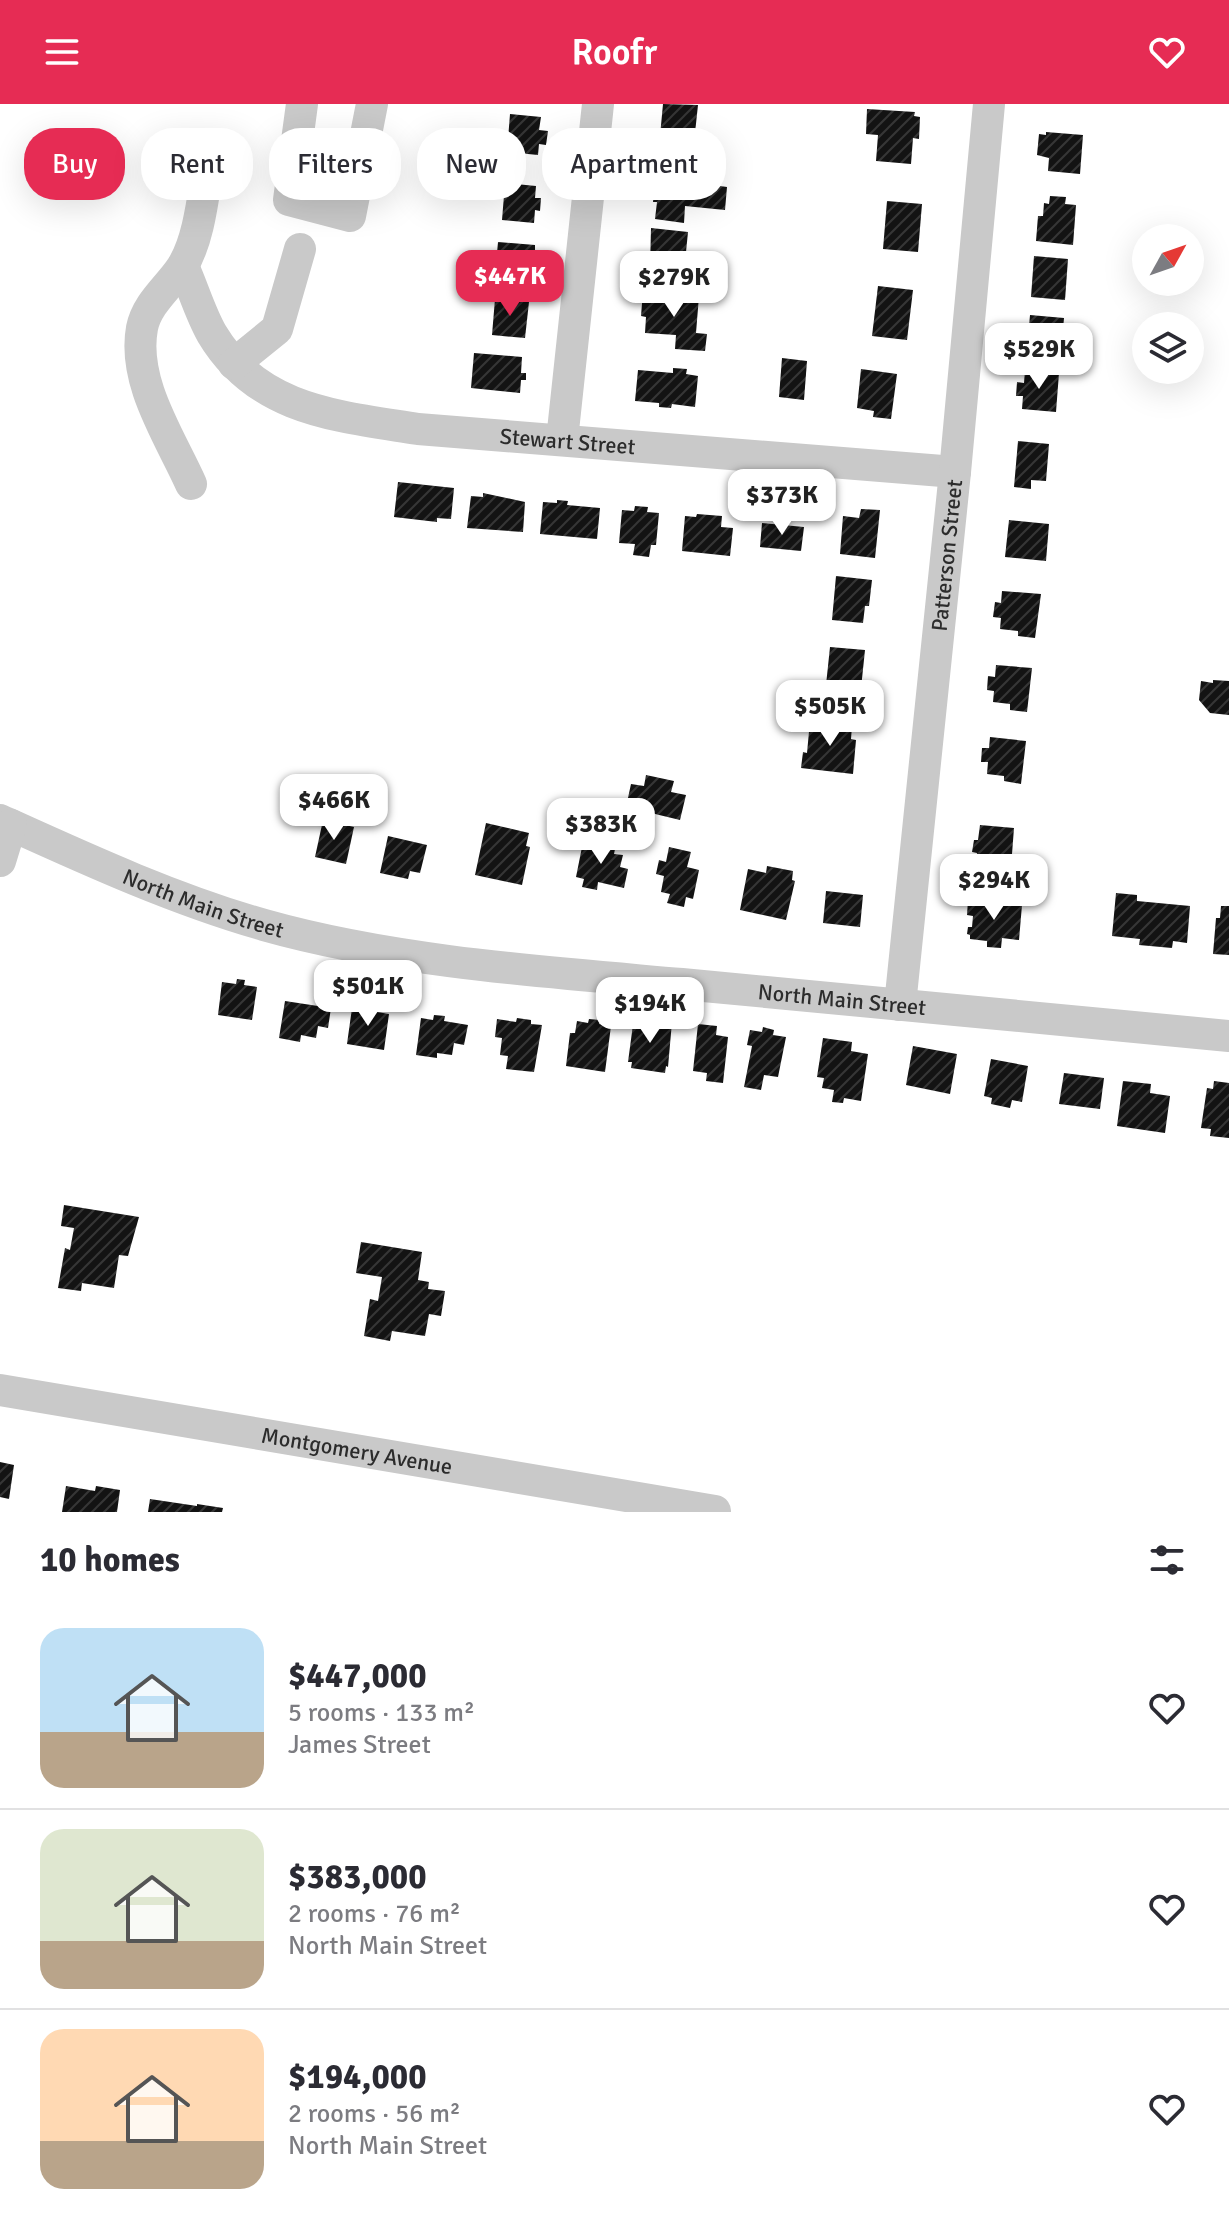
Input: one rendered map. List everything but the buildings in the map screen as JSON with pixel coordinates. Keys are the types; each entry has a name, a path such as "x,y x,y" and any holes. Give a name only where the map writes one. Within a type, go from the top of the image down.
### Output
{"street":[{"path":"302,104 289,200 350,216 372,104"},
{"path":"562,440 598,104"},
{"name":"Patterson Street","path":"900,1005 989,104"},
{"path":"191,484 146,384 141,351 142,325 159,293 183,266 198,223 202,200"},
{"path":"234,364 277,329 300,249"},
{"name":"Stewart Street","path":"183,266 212,334 249,380 270,394 354,419 418,429 955,472"},
{"path":"0,861 6,822"},
{"name":"North Main Street","path":"6,822 73,853 213,909 320,939 551,972 1229,1036"},
{"name":"Montgomery Avenue","path":"0,1390 715,1511"}]}
